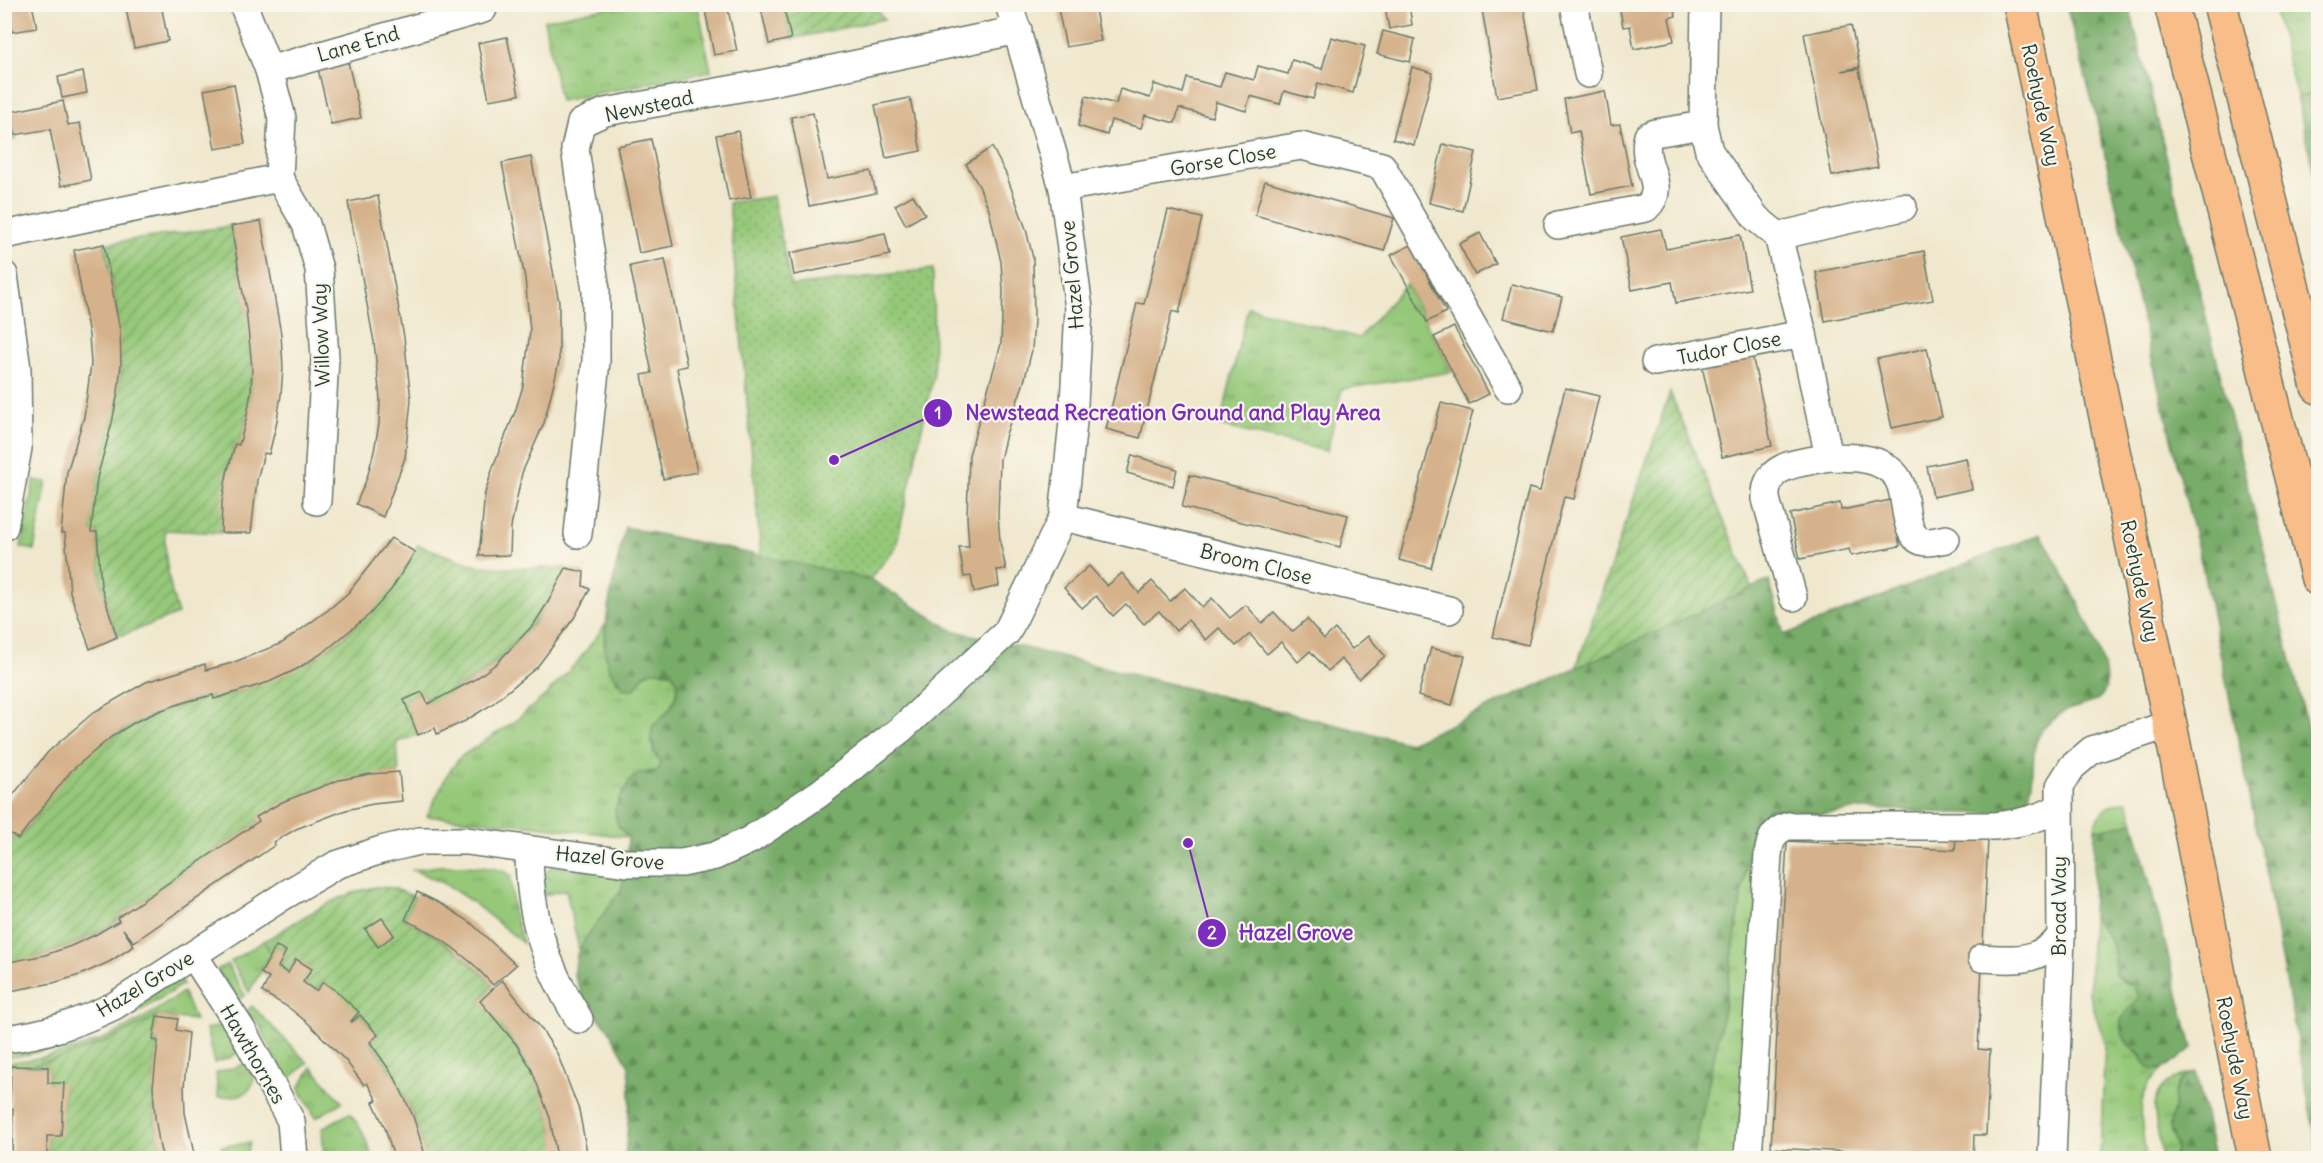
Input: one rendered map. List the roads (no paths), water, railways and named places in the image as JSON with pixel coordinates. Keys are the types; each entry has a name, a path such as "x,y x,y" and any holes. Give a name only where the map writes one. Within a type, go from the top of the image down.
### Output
{"main road":[{"name":"Roehyde Way","path":"2020,4 2170,724 2255,1158"},
{"path":"2171,4 2319,579"},
{"path":"2220,4 2319,387"}],"street":[{"path":"4,235 279,178 282,118 269,70 243,4"},
{"name":"Hazel Grove","path":"4,1039 52,1031 114,1006 285,895 336,865 381,850 419,841 467,841 627,863 682,863 715,856 750,840 820,793 900,730 1007,632 1063,517 1073,422 1079,309 1063,188 1009,4"},
{"path":"1574,4 1588,74"},
{"path":"1705,4 1703,125 1709,151 1756,218 1778,236 1903,207"},
{"name":"Lane End","path":"269,70 483,9"},
{"name":"Newstead","path":"578,534 596,361 596,290 575,149 581,123 605,112 762,84 1018,30"},
{"path":"1558,225 1646,208 1655,200 1657,191 1644,152 1648,136 1703,125"},
{"name":"Gorse Close","path":"1063,188 1301,146 1382,166 1508,388"},
{"name":"Willow Way","path":"279,178 306,224 319,269 325,358 316,501"},
{"name":"Tudor Close","path":"1778,236 1803,334 1829,457"},
{"path":"4,275 18,448 7,498 4,527"},
{"name":"Tudor Close","path":"1655,362 1803,334"},
{"path":"1793,597 1767,499 1766,487 1770,476 1779,468 1829,457 1865,459 1882,465 1898,477 1904,491 1909,529 1916,539 1926,542 1946,539"},
{"name":"Broom Close","path":"1063,517 1449,610"},
{"name":"Broad Way","path":"2052,1158 2061,937 2060,786 2072,767 2092,750 2170,724"},
{"path":"1748,1158 1768,855 1773,834 1780,828 1788,826 1994,826 2020,823 2042,817 2059,808"},
{"path":"529,850 529,877 537,928 552,972 579,1019"},
{"path":"1982,958 2029,958 2051,948 2061,937"},
{"name":"Hawthornes","path":"194,956 242,1030 291,1121 294,1158"}],"place":[{"name":"Newstead Recreation Ground and Play Area","path":"834,460"},
{"name":"Hazel Grove","path":"1188,843"}]}
